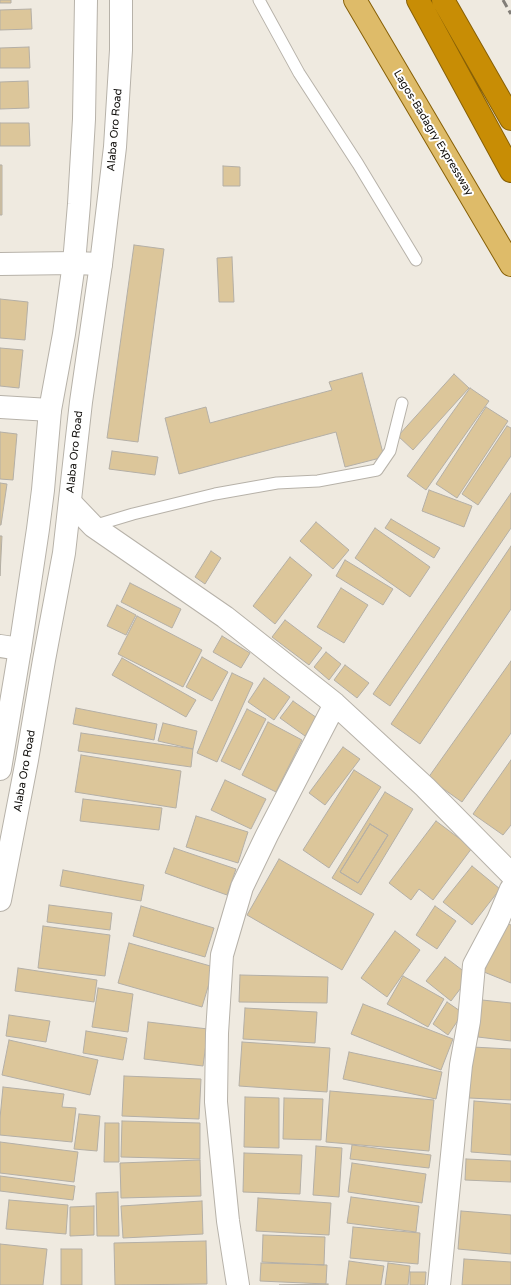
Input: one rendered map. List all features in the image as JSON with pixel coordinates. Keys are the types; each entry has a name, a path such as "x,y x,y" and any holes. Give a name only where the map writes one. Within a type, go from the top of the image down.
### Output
{"highway":[{"path":"418,0 511,171"},
{"path":"443,0 511,118"}],"main road":[{"name":"Lagos-Badagry Expressway","path":"355,0 511,265"}],"street":[{"path":"0,769 10,648 43,490 50,410 64,334 74,262 84,118 86,0"},
{"name":"Alaba Oro Road","path":"0,900 64,553 81,402 101,264 115,148 121,50 121,0"},
{"path":"0,264 74,262 101,264"},
{"path":"0,407 50,410"},
{"path":"70,502 93,526 225,617 335,704 425,787 511,874"},
{"path":"238,1285 228,1221 216,1102 217,1034 222,955 242,888 267,834 335,704"},
{"path":"439,1285 461,1065 469,1021 474,965 498,920 511,889"}],"lane":[{"path":"258,0 300,73 358,164 416,260"},
{"path":"93,526 133,514 223,493 277,483 318,481 377,470 390,451 402,403"}],"building":[{"path":"0,0 11,0 11,3 0,3"},
{"path":"31,9 32,29 0,30 0,10"},
{"path":"29,47 30,68 0,68 0,48"},
{"path":"28,81 29,108 0,109 0,82"},
{"path":"0,123 29,123 30,146 0,146"},
{"path":"0,165 2,165 2,215 0,215"},
{"path":"223,166 240,167 240,186 223,186"},
{"path":"134,245 164,249 138,442 107,438"},
{"path":"232,257 234,302 219,302 217,258"},
{"path":"0,299 28,302 25,340 0,338"},
{"path":"0,348 23,350 19,388 0,386"},
{"path":"362,373 384,457 345,467 336,432 179,474 165,418 206,407 210,423 332,390 329,382"},
{"path":"454,374 469,388 413,450 398,436"},
{"path":"470,388 489,401 426,490 407,476"},
{"path":"486,407 508,421 457,498 436,484"},
{"path":"507,426 511,428 511,456 478,505 462,494"},
{"path":"0,432 17,434 13,480 0,479"},
{"path":"112,451 158,457 155,475 109,469"},
{"path":"0,483 7,484 1,525 0,525"},
{"path":"429,490 472,506 464,527 422,511"},
{"path":"511,493 511,528 390,706 373,694"},
{"path":"391,519 440,548 434,558 385,528"},
{"path":"316,522 349,550 333,569 300,541"},
{"path":"375,528 430,567 410,597 355,558"},
{"path":"0,536 2,536 0,576"},
{"path":"511,546 511,609 420,744 391,724"},
{"path":"211,551 221,558 205,584 195,577"},
{"path":"290,557 312,575 275,624 253,606"},
{"path":"345,560 393,589 383,605 336,576"},
{"path":"130,583 181,609 172,628 121,602"},
{"path":"341,588 368,605 344,643 317,627"},
{"path":"117,605 136,615 126,635 107,626"},
{"path":"137,616 202,650 183,687 118,654"},
{"path":"285,620 322,648 309,665 272,637"},
{"path":"222,636 250,653 241,668 213,652"},
{"path":"326,652 341,664 329,680 314,667"},
{"path":"202,657 228,672 212,701 186,687"},
{"path":"122,658 196,700 186,717 112,675"},
{"path":"511,661 511,733 462,802 428,778"},
{"path":"345,665 369,683 357,698 334,680"},
{"path":"232,673 253,683 217,762 197,753"},
{"path":"264,678 290,697 274,720 248,702"},
{"path":"293,701 317,718 305,736 280,718"},
{"path":"76,708 157,724 154,740 73,724"},
{"path":"247,709 266,719 240,770 221,761"},
{"path":"268,722 302,740 276,792 242,775"},
{"path":"163,723 197,731 193,749 158,741"},
{"path":"81,733 193,749 191,767 78,751"},
{"path":"343,747 360,759 325,805 309,793"},
{"path":"81,755 181,771 176,808 75,792"},
{"path":"511,760 511,825 503,835 473,814"},
{"path":"354,770 381,787 329,868 303,850"},
{"path":"225,780 266,799 251,829 211,810"},
{"path":"385,792 413,809 361,895 332,878","holes":["370,824 388,835 358,883 340,872"]},
{"path":"83,799 162,808 159,830 80,821"},
{"path":"196,816 248,832 238,863 186,847"},
{"path":"436,821 472,848 433,900 419,889 411,900 389,883"},
{"path":"370,824 388,835 358,883 340,872"},
{"path":"174,848 236,869 227,895 165,873"},
{"path":"279,859 374,914 342,970 247,915"},
{"path":"472,866 500,889 472,925 443,902"},
{"path":"63,870 144,885 141,901 60,886"},
{"path":"49,905 112,913 110,930 47,922"},
{"path":"141,906 214,928 205,957 133,936"},
{"path":"435,906 456,921 437,949 416,935"},
{"path":"503,922 511,925 511,983 484,972"},
{"path":"43,926 110,935 105,976 38,968"},
{"path":"395,931 420,950 387,997 361,978"},
{"path":"129,943 214,967 202,1007 118,983"},
{"path":"445,957 470,976 451,1001 426,981"},
{"path":"18,968 97,980 94,1002 15,991"},
{"path":"240,975 328,977 327,1003 239,1002"},
{"path":"403,976 444,999 428,1027 387,1004"},
{"path":"98,988 133,994 128,1032 92,1027"},
{"path":"482,1000 511,1003 511,1041 478,1037"},
{"path":"447,1002 463,1013 448,1035 433,1024"},
{"path":"363,1004 453,1039 441,1070 351,1034"},
{"path":"245,1008 317,1012 315,1043 243,1039"},
{"path":"9,1015 50,1021 46,1042 6,1036"},
{"path":"148,1022 208,1029 203,1066 144,1059"},
{"path":"86,1031 127,1038 123,1060 83,1053"},
{"path":"9,1040 98,1060 90,1095 2,1075"},
{"path":"242,1042 330,1048 327,1092 239,1086"},
{"path":"472,1047 511,1049 511,1100 469,1098"},
{"path":"349,1052 442,1072 436,1099 343,1079"},
{"path":"124,1076 201,1079 199,1119 122,1116"},
{"path":"3,1087 64,1094 62,1107 76,1108 72,1142 0,1135"},
{"path":"330,1091 434,1100 429,1151 326,1142"},
{"path":"245,1097 279,1098 279,1148 244,1147"},
{"path":"284,1098 323,1099 321,1140 283,1139"},
{"path":"474,1101 511,1104 511,1155 471,1152"},
{"path":"79,1114 100,1116 97,1151 74,1149"},
{"path":"122,1121 200,1123 200,1159 121,1157"},
{"path":"105,1123 119,1123 119,1162 104,1162"},
{"path":"0,1142 78,1152 74,1182 0,1173"},
{"path":"352,1145 431,1155 429,1168 350,1159"},
{"path":"316,1146 342,1148 339,1197 313,1195"},
{"path":"244,1153 302,1155 300,1194 243,1192"},
{"path":"466,1159 511,1161 511,1182 465,1180"},
{"path":"200,1160 201,1196 121,1198 120,1163"},
{"path":"352,1163 426,1174 422,1203 348,1192"},
{"path":"0,1176 75,1186 73,1200 0,1191"},
{"path":"118,1192 119,1236 97,1236 96,1193"},
{"path":"351,1197 419,1206 416,1232 347,1223"},
{"path":"258,1198 331,1203 329,1235 256,1231"},
{"path":"9,1200 68,1205 66,1234 6,1229"},
{"path":"202,1201 203,1234 123,1238 121,1206"},
{"path":"94,1206 94,1235 70,1236 70,1207"},
{"path":"461,1211 511,1215 511,1254 458,1249"},
{"path":"353,1227 420,1233 418,1264 350,1258"},
{"path":"263,1235 325,1237 324,1265 262,1262"},
{"path":"206,1241 207,1284 115,1285 114,1243"},
{"path":"0,1244 47,1249 43,1285 0,1285"},
{"path":"61,1249 82,1249 82,1285 61,1285"},
{"path":"464,1259 511,1262 511,1285 462,1285"},
{"path":"349,1261 384,1266 381,1285 346,1285"},
{"path":"261,1263 327,1265 326,1284 260,1281"},
{"path":"388,1263 410,1266 408,1285 385,1285"},
{"path":"410,1272 426,1272 425,1285 410,1285"},
{"path":"328,1284 328,1285 279,1285"}],"railway":[{"path":"503,0 511,14"}]}
